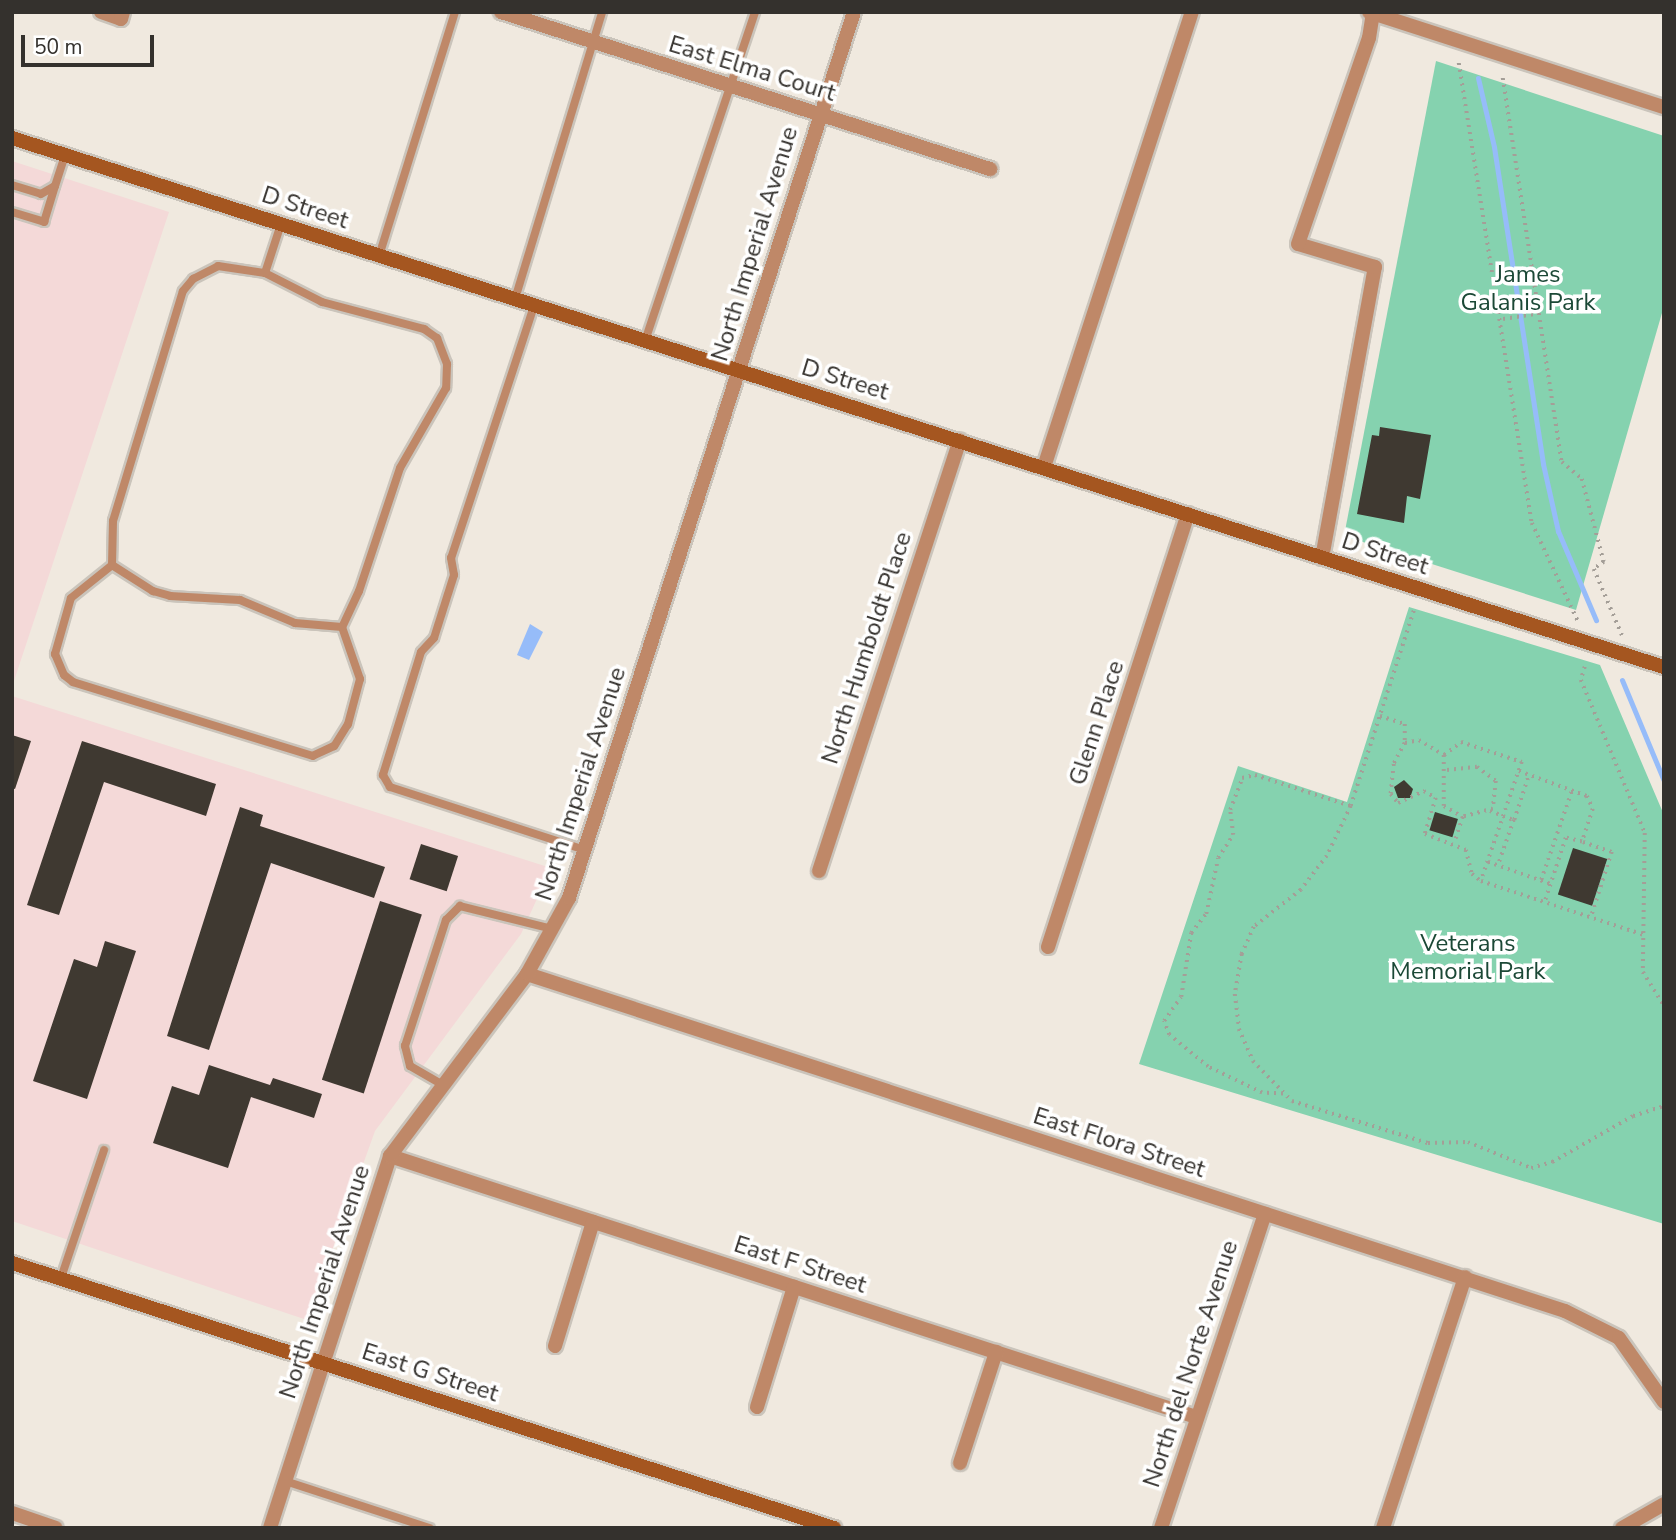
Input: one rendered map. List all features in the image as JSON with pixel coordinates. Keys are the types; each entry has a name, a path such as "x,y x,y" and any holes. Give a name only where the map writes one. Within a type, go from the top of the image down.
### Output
{"street":[{"path":"101,12 122,15"},
{"name":"East Elma Court","path":"501,12 990,169"},
{"name":"North Imperial Avenue","path":"270,1528 390,1156 527,974 555,930 585,850 854,12"},
{"path":"1044,467 1192,12"},
{"path":"1322,558 1375,267 1298,244 1369,38 1371,13 1389,15 1450,38 1664,107"},
{"name":"D Street","path":"12,138 1664,667"},
{"name":"North Humboldt Place","path":"819,871 960,440"},
{"name":"Glenn Place","path":"1048,947 1188,514"},
{"name":"East Flora Street","path":"527,974 1564,1311 1619,1338 1664,1402"},
{"name":"East F Street","path":"390,1156 1196,1417"},
{"name":"North del Norte Avenue","path":"1161,1528 1265,1214"},
{"path":"555,1346 593,1222"},
{"name":"East G Street","path":"12,1263 834,1528"},
{"path":"1383,1528 1465,1277"},
{"path":"757,1407 794,1287"},
{"path":"960,1463 996,1352"},
{"path":"1622,1528 1664,1504"},
{"path":"12,1513 49,1527"}],"lane":[{"path":"379,256 456,12"},
{"path":"514,299 602,12"},
{"path":"645,341 755,12"},
{"path":"12,212 44,222 65,155"},
{"path":"12,185 41,194 55,186"},
{"path":"265,273 281,224"},
{"path":"218,266 265,273 322,302 424,329 437,338 447,364 446,388 400,468 359,592 342,626 360,679 348,724 325,753 303,755 84,686 64,675 55,654 71,598 112,565 113,521 183,291 193,279 218,266"},
{"path":"534,306 451,558 453,575 434,638 421,652 383,775 390,788 585,850"},
{"path":"112,565 162,594 240,600 295,623 342,626"},
{"path":"443,1085 410,1066 405,1046 446,920 460,906 555,930"},
{"path":"61,1278 104,1150"},
{"path":"285,1481 430,1528"}],"path":[{"path":"1459,63 1503,319 1532,523 1578,621"},
{"path":"1503,78 1536,314 1562,462 1582,479 1604,562 1594,569 1622,635"},
{"path":"1503,319 1536,314"},
{"path":"1283,1094 1253,1061 1239,1029 1235,994 1242,954 1254,927 1318,873 1351,806 1414,611"},
{"path":"1585,667 1581,680 1645,834 1643,972 1664,1004"},
{"path":"1380,716 1405,724 1405,743 1394,764 1391,794 1398,803 1424,791 1436,798 1445,799"},
{"path":"1405,743 1419,740 1444,755 1447,770 1444,806 1463,817 1490,811 1514,820"},
{"path":"1444,755 1461,742 1522,762 1481,881"},
{"path":"1447,770 1477,768 1489,773 1497,793 1490,811"},
{"path":"1519,771 1587,796 1593,809 1582,842"},
{"path":"1498,866 1529,774"},
{"path":"1351,806 1255,775 1242,778 1230,810 1233,835 1218,858 1206,914 1191,933 1181,997 1164,1021 1169,1035 1208,1067 1262,1093 1283,1094 1359,1125 1428,1143 1468,1142 1531,1167 1552,1162 1633,1116 1664,1106"},
{"path":"1541,880 1572,790"},
{"path":"1436,798 1425,834 1455,842 1466,850 1472,874 1481,881 1644,935"},
{"path":"1455,842 1463,817"},
{"path":"1545,902 1566,838 1612,852 1591,918"},
{"path":"1488,862 1551,884"}],"shaded area":[{"path":"12,161 169,212 12,687"},
{"path":"12,696 551,868 521,934 375,1131 307,1320 12,1221"}],"green space":[{"name":"James Galanis Park","path":"1436,61 1664,136 1664,306 1576,610 1344,536"},
{"name":"Veterans Memorial Park","path":"1409,607 1600,665 1664,815 1664,1224 1139,1064 1238,766 1347,802"}],"water":[{"path":"530,624 543,632 529,660 517,655"}],"building":[{"path":"1380,427 1431,435 1420,499 1407,496 1404,523 1357,514 1372,435 1379,436"},
{"path":"12,735 31,741 15,789 12,788"},
{"path":"82,741 216,784 206,816 104,782 59,915 27,905"},
{"path":"1404,780 1413,789 1410,798 1398,798 1394,787"},
{"path":"240,807 263,815 260,826 385,867 374,898 271,863 209,1050 167,1036"},
{"path":"1435,812 1458,819 1452,837 1429,830"},
{"path":"421,844 458,856 447,891 410,879"},
{"path":"1573,848 1607,859 1592,906 1558,895"},
{"path":"380,901 422,915 364,1093 322,1080"},
{"path":"105,941 136,951 87,1099 33,1081 74,959 97,967"},
{"path":"209,1065 270,1085 273,1078 322,1094 314,1118 251,1097 228,1168 153,1143 172,1086 199,1095"}],"waterway":[{"path":"1478,78 1494,147 1543,464 1558,531 1596,620"},
{"path":"1622,680 1664,781"}]}
